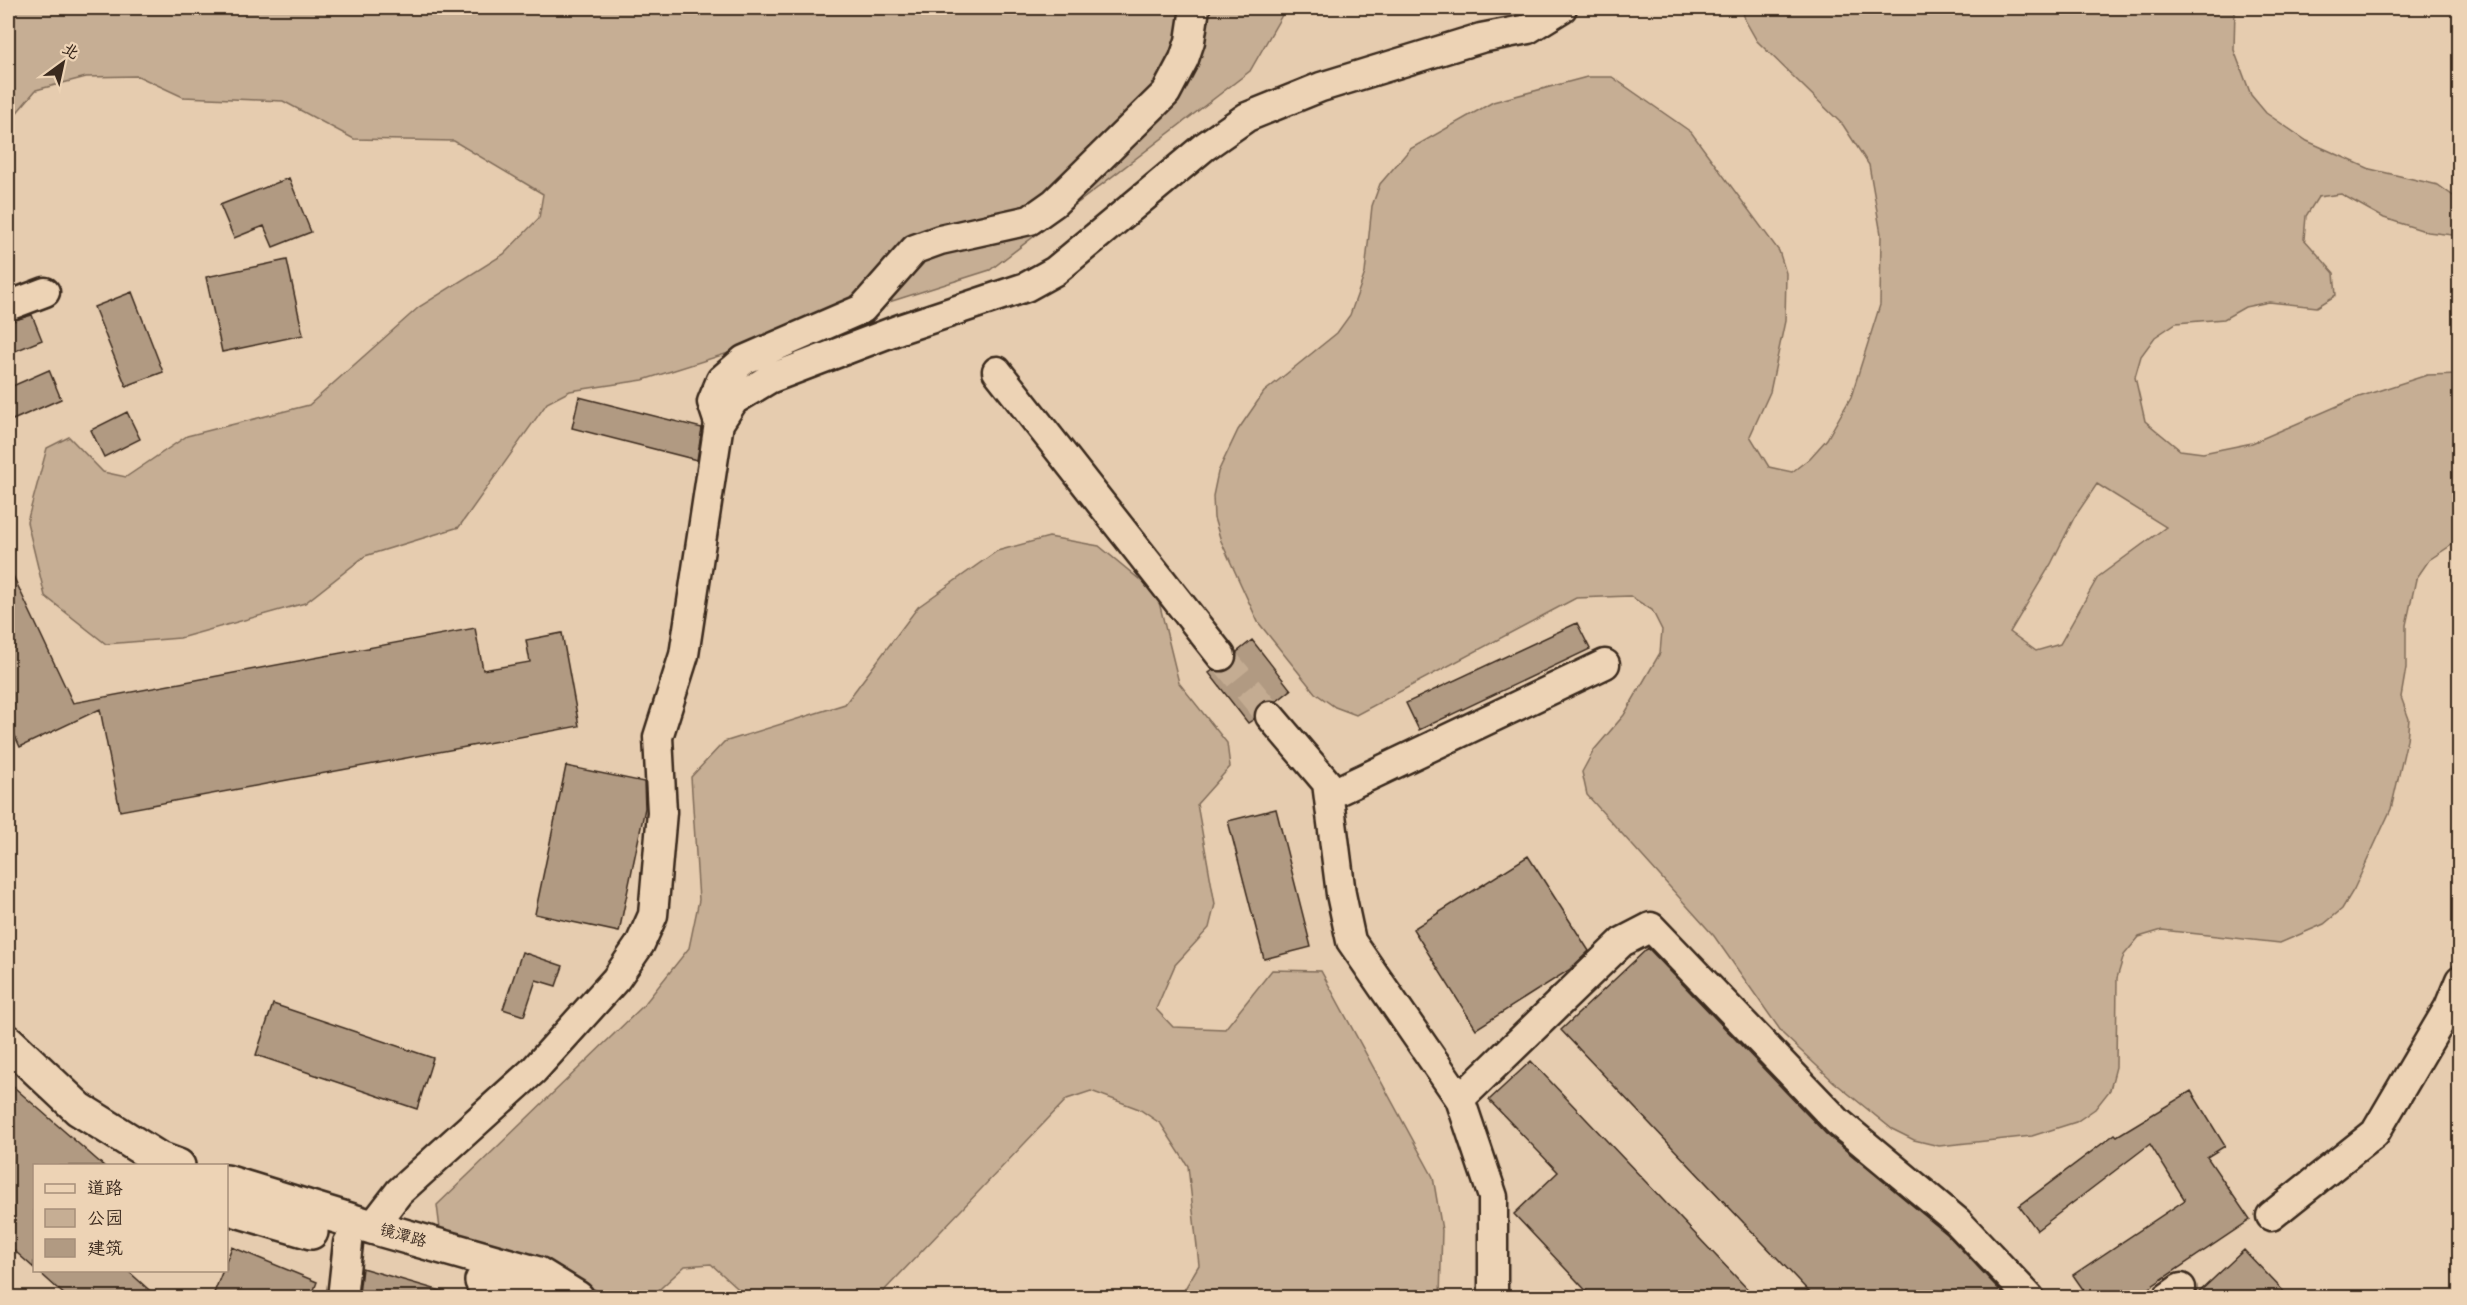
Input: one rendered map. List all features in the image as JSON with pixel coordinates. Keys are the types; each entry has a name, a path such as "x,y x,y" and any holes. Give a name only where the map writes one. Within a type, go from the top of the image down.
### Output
{"main road":[{"path":"8,1042 79,1109 159,1159 173,1164"},
{"path":"8,1065 72,1123 133,1164"},
{"name":"镜潭路","path":"228,1183 360,1235 533,1298"},
{"name":"镜潭路","path":"228,1207 538,1274 577,1298"}],"street":[{"path":"719,423 712,402 721,380 744,360 862,309 915,249 940,240 1030,220 1054,203 1167,93 1190,41 1195,8"},
{"path":"342,1298 360,1235 399,1192 534,1070 616,979 639,944 653,915 662,812 658,737 684,655 719,423 734,400 769,379 900,329 1026,287 1055,271 1204,147 1247,117 1321,87 1481,38 1528,29 1562,8"},
{"path":"8,306 45,292"},
{"path":"997,371 1221,656"},
{"path":"1329,795 1605,664"},
{"path":"1270,716 1327,783 1341,894 1351,941 1460,1099 1493,1197 1493,1298"},
{"path":"1460,1099 1622,942 1651,927 1838,1122 1958,1221 2030,1298"},
{"path":"2271,1216 2376,1133 2450,1007 2460,980"}],"green space":[{"path":"8,8 1286,8 1250,71 990,270 643,380 570,391 547,403 459,527 365,556 305,603 180,638 106,644 45,596 27,522 47,448 69,437 103,472 126,477 187,436 309,405 419,307 504,254 539,218 543,194 454,141 354,139 283,101 183,97 138,76 86,77 36,90 8,123"},
{"path":"1742,8 2235,8 2234,50 2251,95 2266,113 2307,141 2370,169 2438,185 2456,198 2459,204 2459,227 2452,235 2428,232 2384,218 2341,194 2318,197 2306,216 2304,239 2334,273 2336,295 2317,307 2269,302 2245,307 2224,319 2176,323 2155,337 2141,356 2135,377 2145,421 2180,450 2203,453 2252,443 2356,398 2427,375 2459,374 2459,540 2429,560 2416,579 2406,625 2406,668 2401,697 2409,719 2407,740 2391,809 2354,889 2342,909 2324,924 2280,943 2162,930 2139,937 2124,955 2117,978 2116,1067 2110,1090 2095,1109 2076,1122 2032,1136 1939,1146 1914,1140 1892,1129 1834,1082 1783,1034 1714,936 1587,795 1582,772 1594,750 1624,715 1660,653 1662,630 1652,610 1630,596 1576,598 1356,715 1335,707 1315,693 1258,622 1221,541 1214,518 1213,496 1218,472 1238,430 1264,392 1337,333 1350,315 1365,273 1372,206 1380,184 1410,149 1493,102 1587,77 1612,77 1691,132 1779,251 1786,273 1785,321 1770,392 1750,436 1769,467 1792,472 1810,458 1827,439 1851,397 1880,305 1881,234 1869,165 1843,125 1757,41 1745,20","holes":["2097,484 2166,527 2098,577 2060,644 2036,651 2010,632 2051,564 2074,518"]},
{"path":"1049,537 1099,546 1157,594 1179,683 1227,743 1230,767 1197,804 1215,904 1209,928 1175,965 1156,1009 1173,1027 1225,1029 1272,970 1321,971 1433,1177 1442,1230 1440,1297 1180,1297 1199,1265 1188,1166 1161,1124 1139,1109 1091,1091 1067,1099 878,1297 747,1297 711,1264 685,1266 651,1297 609,1297 558,1270 463,1241 440,1229 437,1205 643,1006 689,948 699,900 691,777 724,742 845,704 918,607 997,551"}],"building":[{"path":"289,178 311,232 273,247 264,226 234,238 220,205"},
{"path":"287,260 303,335 222,352 206,277"},
{"path":"132,292 163,372 126,386 94,307"},
{"path":"32,315 42,340 8,354 8,322"},
{"path":"49,370 61,399 8,422 8,388"},
{"path":"579,397 702,428 697,460 572,428"},
{"path":"127,412 140,439 104,457 91,430"},
{"path":"8,565 73,703 475,628 483,670 530,662 526,640 562,633 579,726 120,811 100,709 20,747 8,721"},
{"path":"1577,623 1590,649 1419,730 1406,703"},
{"path":"1252,640 1291,690 1277,701 1268,700 1260,703 1255,710 1254,719 1248,723 1209,673 1213,670 1223,672 1231,669 1236,662 1237,652"},
{"path":"566,766 644,782 645,808 619,932 535,914"},
{"path":"1276,809 1311,947 1264,959 1228,821"},
{"path":"1528,856 1589,951 1569,970 1476,1029 1413,929"},
{"path":"1648,948 1826,1134 1947,1234 2007,1298 1815,1298 1561,1030"},
{"path":"522,952 563,966 556,986 536,980 524,1016 503,1009"},
{"path":"273,1004 433,1058 417,1109 256,1055"},
{"path":"1531,1061 1756,1298 1593,1298 1514,1214 1558,1172 1489,1100"},
{"path":"8,1082 102,1164 33,1164 33,1267 8,1245"},
{"path":"2191,1091 2225,1146 2207,1157 2250,1220 2134,1298 2089,1298 2073,1275 2185,1200 2150,1144 2037,1230 2019,1206 2115,1134 2117,1136"},
{"path":"232,1247 317,1282 311,1298 212,1298 222,1272 228,1272 228,1257"},
{"path":"2244,1250 2290,1298 2194,1298 2195,1296"},
{"path":"362,1268 448,1293 447,1298 372,1298 359,1294"},
{"path":"39,1272 129,1272 158,1298 68,1298"}],"tunnel":[{"path":"1221,656 1270,716"}]}
